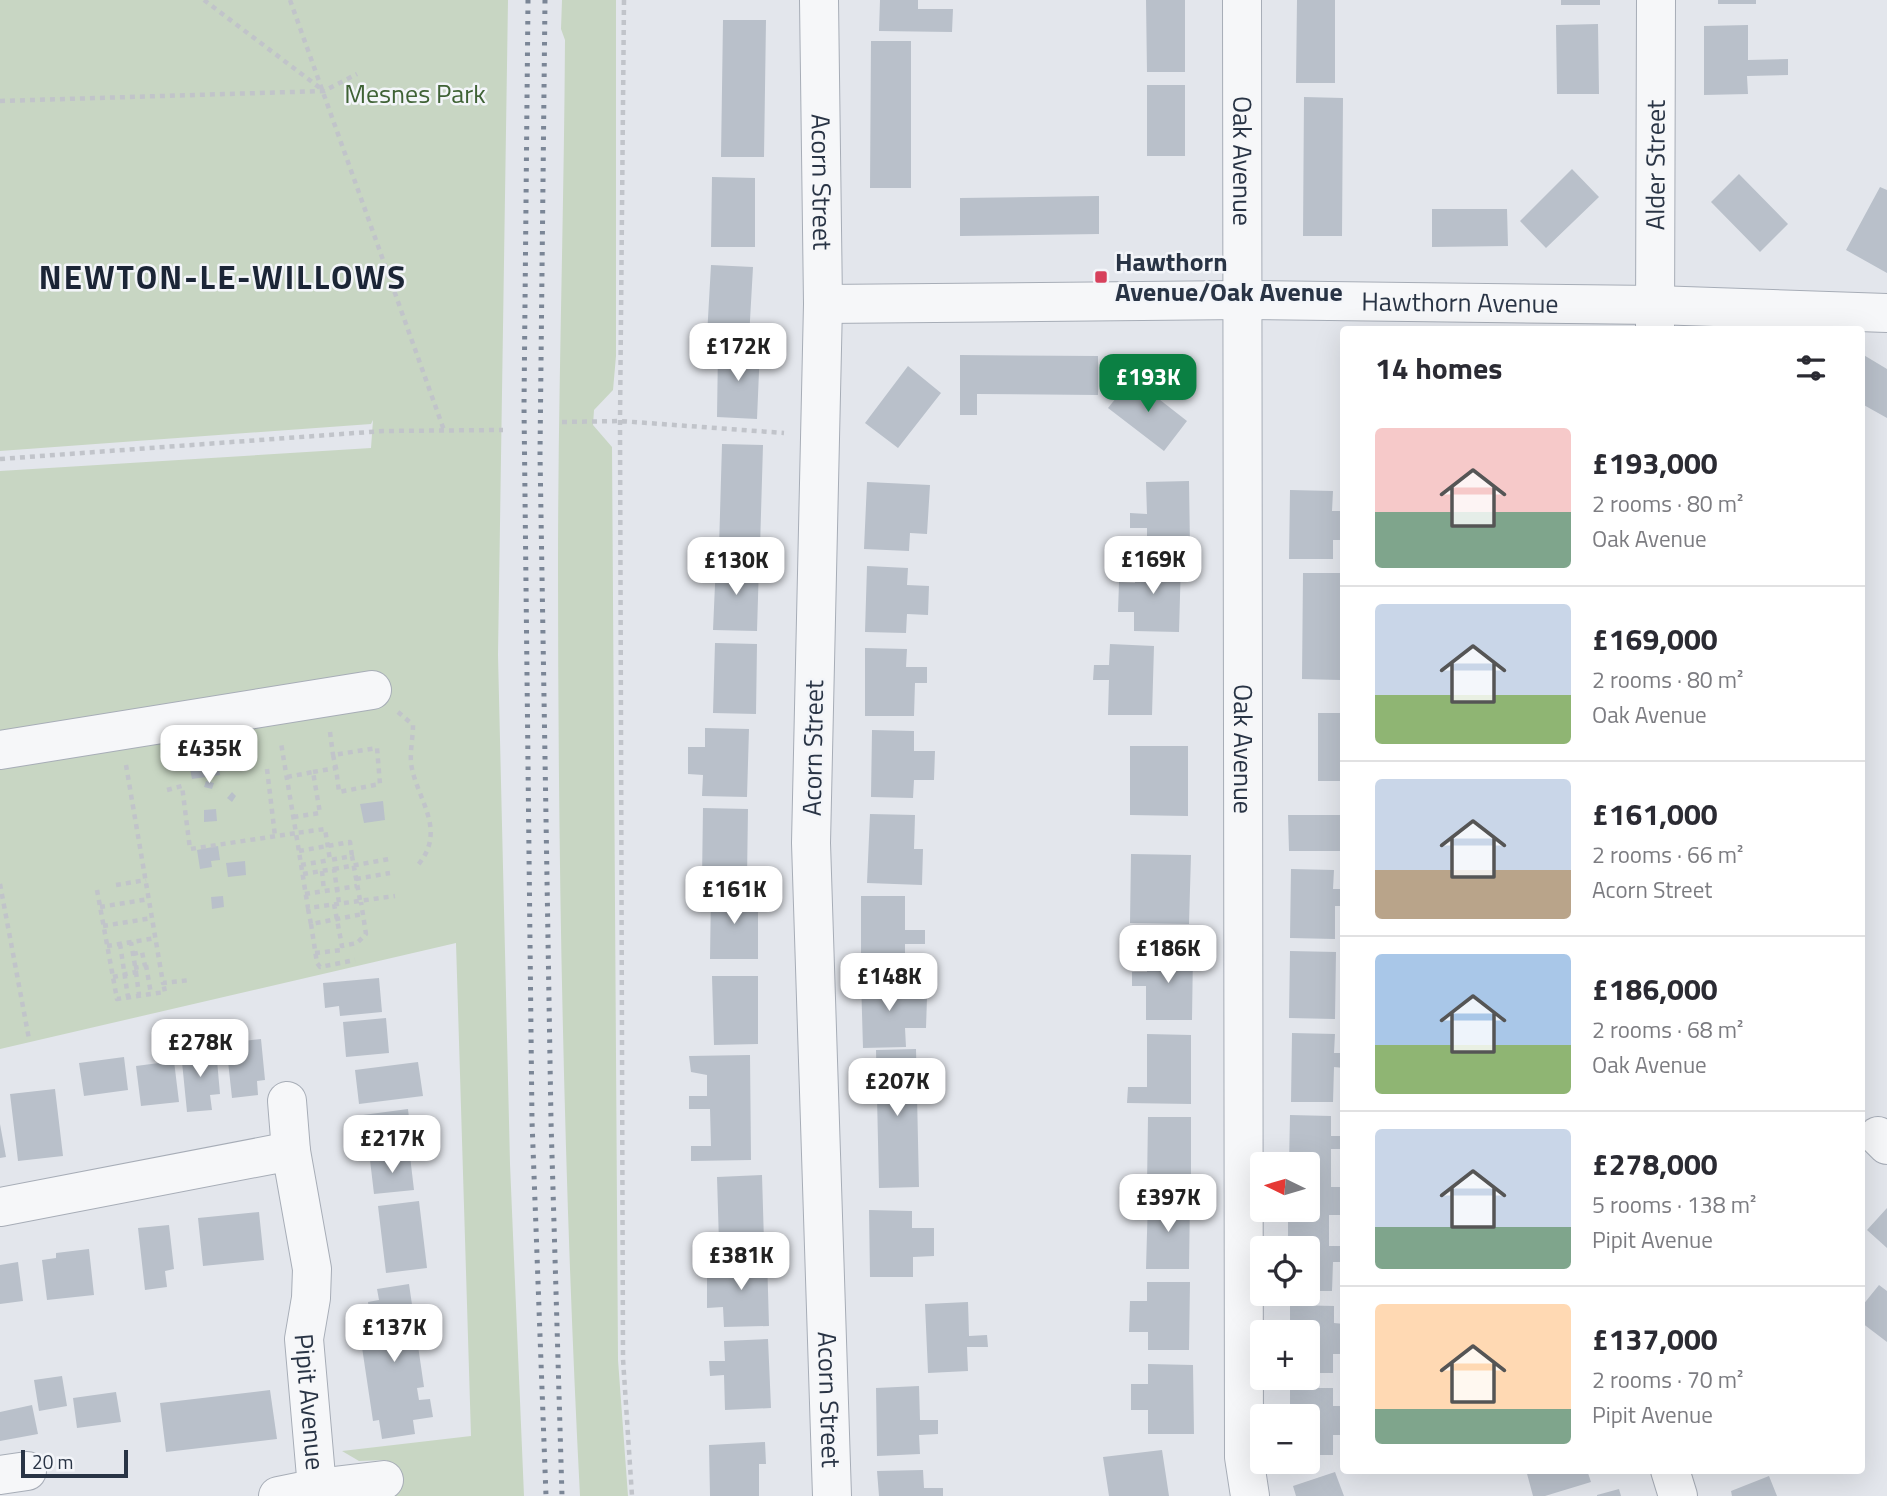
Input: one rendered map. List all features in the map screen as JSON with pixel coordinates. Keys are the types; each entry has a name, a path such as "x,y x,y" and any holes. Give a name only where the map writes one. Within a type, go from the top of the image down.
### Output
{"street":[{"name":"Acorn Street","path":"819,0 822,303 811,843 832,1496"},
{"name":"Oak Avenue","path":"1242,0 1244,1457 1250,1496"},
{"name":"Alder Street","path":"1655,317 1656,0"},
{"name":"Hawthorn Avenue","path":"822,303 1242,300 1655,317 1887,313"},
{"path":"0,750 151,728 168,721 372,690"},
{"name":"Pipit Avenue","path":"287,1101 291,1151 312,1269 311,1298 303,1339 317,1488"},
{"path":"0,1207 291,1151"},
{"path":"1672,1474 1678,1496"},
{"name":"Pipit Avenue","path":"278,1496 384,1480"}],"path":[{"path":"204,0 324,91"},
{"path":"214,0 215,8"},
{"path":"290,0 446,433"},
{"path":"624,0 620,422 623,1345 632,1496"},
{"path":"0,101 324,91 357,74"},
{"path":"562,422 620,422 819,436"},
{"path":"0,458 383,431 446,433 503,430"},
{"path":"372,690 413,725 411,761 429,810 427,855 418,865"},
{"path":"275,704 315,953 320,967 355,960"},
{"path":"97,890 117,999 165,992 120,733"},
{"path":"377,748 380,784 339,792 335,768 333,755 377,748"},
{"path":"287,777 335,768"},
{"path":"267,769 275,836"},
{"path":"294,817 320,813 313,772"},
{"path":"167,790 182,786 190,849 325,829 330,860"},
{"path":"299,851 350,842 367,928 364,939 341,946"},
{"path":"302,865 352,856"},
{"path":"302,874 389,859"},
{"path":"315,953 342,950 334,869"},
{"path":"322,871 324,891"},
{"path":"356,879 390,873"},
{"path":"323,880 335,877"},
{"path":"116,885 146,880"},
{"path":"0,884 29,1039"},
{"path":"306,894 358,886"},
{"path":"308,908 395,896"},
{"path":"100,907 149,899"},
{"path":"311,924 363,914"},
{"path":"103,926 152,918"},
{"path":"107,946 156,938"},
{"path":"131,943 139,995"},
{"path":"120,944 128,997"},
{"path":"132,954 142,952 151,994"},
{"path":"113,976 160,963"},
{"path":"163,983 190,980"}],"green space":[{"name":"Mesnes Park","path":"0,0 508,0 498,655 510,1164 524,1496 390,1496 387,1460 359,1461 342,1451 471,1436 456,943 0,1049 0,471 371,448 373,420 371,424 0,451"},
{"path":"562,0 616,0 616,356 613,390 594,410 593,425 612,447 618,1360 628,1496 580,1496 574,1380 559,799 558,501 565,40 561,29"}],"building":[{"path":"880,0 918,0 918,9 953,9 952,32 879,31"},
{"path":"1146,0 1185,0 1185,72 1147,72"},
{"path":"1297,0 1335,0 1335,83 1296,83"},
{"path":"1561,0 1600,0 1600,5 1561,5"},
{"path":"1718,0 1756,0 1756,4 1718,4"},
{"path":"723,20 766,20 764,157 721,157"},
{"path":"1598,24 1599,94 1557,94 1556,25"},
{"path":"1748,25 1748,60 1788,59 1788,75 1747,76 1748,94 1704,95 1704,26"},
{"path":"871,41 911,41 911,188 870,188"},
{"path":"1147,85 1185,85 1185,156 1147,156"},
{"path":"1304,97 1343,98 1342,236 1303,236"},
{"path":"1572,169 1599,197 1546,248 1520,221"},
{"path":"1739,174 1788,224 1760,252 1711,202"},
{"path":"712,177 755,178 755,247 711,247"},
{"path":"1880,187 1887,190 1887,273 1846,250"},
{"path":"1099,196 1099,234 960,236 960,198"},
{"path":"1432,209 1507,209 1508,246 1432,247"},
{"path":"711,265 753,267 749,338 707,336"},
{"path":"760,348 757,419 717,417 718,349"},
{"path":"960,355 1098,356 1098,395 977,394 977,415 960,415"},
{"path":"1865,356 1887,369 1887,418 1865,406"},
{"path":"908,366 941,393 898,448 865,423"},
{"path":"1132,378 1187,421 1164,451 1108,408"},
{"path":"722,444 763,445 760,548 719,548"},
{"path":"1189,481 1190,547 1147,547 1147,528 1130,528 1130,513 1147,514 1146,482"},
{"path":"867,482 930,485 927,534 910,533 909,551 864,549"},
{"path":"1290,490 1333,491 1332,511 1340,511 1340,540 1333,540 1333,559 1289,559"},
{"path":"1135,560 1181,561 1179,632 1134,631 1134,612 1118,612 1119,582 1135,583"},
{"path":"716,562 759,565 757,631 713,630"},
{"path":"867,566 908,568 907,585 929,586 928,615 907,614 906,633 865,632"},
{"path":"1303,573 1340,573 1340,680 1302,679"},
{"path":"715,643 757,644 756,714 713,713"},
{"path":"1110,644 1154,646 1152,715 1108,715 1109,680 1093,680 1094,665 1109,665"},
{"path":"865,648 907,649 906,667 927,667 927,683 915,683 914,716 865,716"},
{"path":"1318,713 1340,713 1340,781 1318,781"},
{"path":"705,728 749,729 747,797 702,796 703,775 688,774 688,747 705,747"},
{"path":"872,730 914,731 914,751 935,751 934,780 914,780 913,798 871,797"},
{"path":"218,742 229,742 229,751 218,751"},
{"path":"194,745 195,755 184,757 184,746"},
{"path":"1130,746 1188,746 1188,816 1130,815"},
{"path":"218,759 220,775 192,779 189,763"},
{"path":"206,781 214,783 212,789 204,787"},
{"path":"232,792 236,796 232,802 227,798"},
{"path":"383,801 385,820 364,823 360,804"},
{"path":"703,808 748,809 747,878 702,879"},
{"path":"216,809 217,821 204,822 204,810"},
{"path":"870,814 915,815 914,849 923,849 922,885 867,883"},
{"path":"1288,815 1340,815 1340,851 1289,851"},
{"path":"218,846 220,860 211,861 212,867 200,869 197,850"},
{"path":"1131,854 1191,855 1189,924 1130,923"},
{"path":"245,861 246,875 228,877 226,863"},
{"path":"1291,869 1334,870 1333,889 1340,889 1340,906 1335,906 1335,939 1290,938"},
{"path":"711,893 758,893 758,959 710,959"},
{"path":"223,896 224,907 212,909 211,897"},
{"path":"861,896 905,896 905,930 925,930 925,944 905,944 905,966 861,965"},
{"path":"1147,951 1193,952 1192,1020 1146,1020 1146,986 1132,986 1132,972 1147,972"},
{"path":"1290,951 1336,952 1335,1019 1289,1018"},
{"path":"712,976 758,976 758,1044 714,1045"},
{"path":"379,978 382,1012 340,1016 339,1006 325,1008 323,983"},
{"path":"861,979 907,979 907,998 927,998 926,1028 905,1028 906,1047 863,1048"},
{"path":"386,1018 389,1053 346,1057 343,1022"},
{"path":"1292,1033 1335,1034 1334,1053 1340,1053 1340,1068 1334,1067 1333,1102 1291,1102"},
{"path":"1147,1034 1191,1035 1191,1104 1127,1103 1128,1087 1147,1087"},
{"path":"261,1039 265,1080 257,1081 258,1095 232,1098 226,1043"},
{"path":"216,1049 220,1094 210,1095 212,1110 187,1112 181,1052"},
{"path":"916,1049 919,1187 879,1188 876,1050"},
{"path":"750,1055 751,1160 691,1161 691,1146 711,1146 710,1109 689,1109 689,1096 707,1096 707,1075 691,1072 689,1056"},
{"path":"124,1057 128,1090 84,1096 79,1063"},
{"path":"174,1061 179,1102 141,1106 136,1066"},
{"path":"418,1062 423,1096 359,1104 355,1070"},
{"path":"55,1089 63,1156 18,1161 10,1094"},
{"path":"408,1109 412,1145 354,1153 351,1126 364,1124 363,1115"},
{"path":"1290,1115 1331,1116 1331,1136 1340,1136 1340,1149 1331,1149 1331,1187 1340,1187 1340,1215 1329,1215 1329,1246 1340,1246 1340,1262 1333,1262 1332,1291 1320,1291 1320,1236 1288,1236 1288,1222 1320,1222 1320,1152 1289,1152"},
{"path":"1148,1117 1191,1117 1191,1186 1147,1185"},
{"path":"0,1124 6,1157 0,1158"},
{"path":"410,1156 414,1190 374,1194 370,1160"},
{"path":"762,1175 764,1242 719,1243 717,1177"},
{"path":"1148,1198 1190,1199 1189,1269 1146,1269"},
{"path":"419,1201 427,1268 386,1273 378,1206"},
{"path":"1887,1208 1887,1248 1867,1230"},
{"path":"869,1210 912,1211 912,1228 934,1228 934,1256 913,1257 913,1277 870,1277"},
{"path":"259,1212 264,1260 203,1266 198,1218"},
{"path":"169,1225 174,1269 165,1271 167,1287 145,1290 138,1228"},
{"path":"89,1249 94,1295 47,1300 42,1260 56,1258 56,1253"},
{"path":"767,1256 769,1326 724,1327 723,1307 707,1308 707,1278 722,1278 721,1257"},
{"path":"18,1262 23,1301 0,1304 0,1265"},
{"path":"1147,1282 1190,1282 1189,1350 1148,1350 1148,1332 1129,1332 1130,1301 1147,1301"},
{"path":"409,1284 424,1387 417,1388 419,1400 430,1399 433,1417 413,1420 415,1434 382,1439 379,1420 373,1421 360,1334 372,1332 368,1302 379,1300 377,1289"},
{"path":"1879,1285 1887,1291 1887,1342 1865,1325 1865,1302"},
{"path":"968,1302 969,1336 987,1335 988,1347 967,1347 968,1371 928,1373 925,1304"},
{"path":"1290,1306 1334,1306 1334,1323 1340,1324 1340,1354 1333,1354 1333,1373 1320,1373 1320,1320 1290,1320"},
{"path":"768,1339 771,1408 725,1410 724,1375 710,1376 709,1361 725,1361 724,1341"},
{"path":"1148,1364 1193,1365 1194,1434 1148,1434 1148,1410 1131,1410 1131,1384 1148,1384"},
{"path":"62,1376 67,1406 39,1411 34,1380"},
{"path":"919,1386 920,1420 938,1420 938,1434 919,1435 920,1454 877,1456 876,1388"},
{"path":"1333,1388 1333,1406 1340,1406 1340,1435 1333,1435 1333,1455 1320,1455 1320,1404 1290,1404 1290,1390"},
{"path":"270,1390 277,1439 166,1452 160,1403"},
{"path":"116,1392 121,1422 77,1428 73,1398"},
{"path":"32,1405 38,1434 0,1441 0,1412"},
{"path":"765,1442 766,1464 759,1464 759,1496 710,1496 709,1445"},
{"path":"1162,1450 1169,1496 1109,1496 1103,1457"},
{"path":"923,1470 924,1488 943,1488 943,1496 879,1496 877,1471"},
{"path":"1335,1472 1344,1496 1296,1496 1293,1486"},
{"path":"1527,1474 1588,1474 1591,1482 1545,1496 1533,1496"},
{"path":"1769,1476 1777,1496 1732,1496 1731,1491"},
{"path":"1619,1489 1621,1496 1597,1496 1597,1495"}],"railway":[{"path":"528,0 524,406 532,1121 546,1496"},
{"path":"545,0 540,454 551,1121 562,1496"}],"place":[{"name":"Hawthorn Avenue/Oak Avenue","path":"1101,277"}],"district":[{"name":"NEWTON-LE-WILLOWS","path":"223,277"}]}
